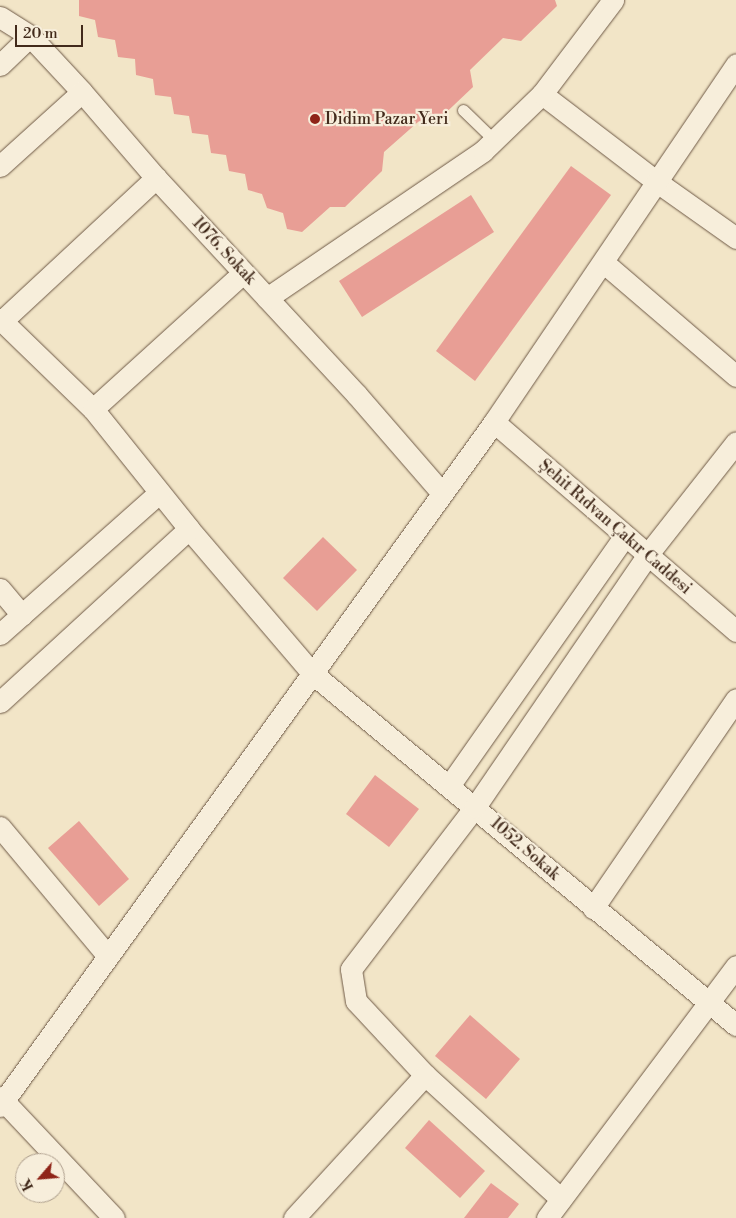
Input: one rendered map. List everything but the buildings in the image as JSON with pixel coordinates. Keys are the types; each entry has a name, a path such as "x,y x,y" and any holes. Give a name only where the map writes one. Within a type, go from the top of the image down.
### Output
{"street":[{"path":"267,298 483,151 542,94 613,0"},
{"name":"1076. Sokak","path":"0,17 30,36 82,92 156,178 356,395 441,492"},
{"path":"0,65 30,36"},
{"path":"114,1218 1,1102 313,674 441,492 494,422 736,64"},
{"path":"0,166 82,92"},
{"path":"542,94 657,182 736,238"},
{"path":"2,319 156,178"},
{"path":"603,262 736,376"},
{"path":"93,409 244,273"},
{"name":"1052. Sokak","path":"2,319 93,409 159,493 313,674 475,807 592,908 736,1025"},
{"name":"Şehit Rıdvan Çakır Caddesi","path":"494,422 736,632"},
{"path":"561,1199 425,1075 356,1001 351,970 475,807 648,554 736,442"},
{"path":"0,634 159,493"},
{"path":"0,702 189,529"},
{"path":"449,786 625,536"},
{"path":"0,589 22,615"},
{"path":"592,908 736,699"},
{"path":"0,827 108,956"},
{"path":"547,1218 736,966"},
{"path":"294,1218 425,1075"}],"lane":[{"path":"463,110 494,140"}],"place":[{"name":"Didim Pazar Yeri","path":"315,119"}]}
